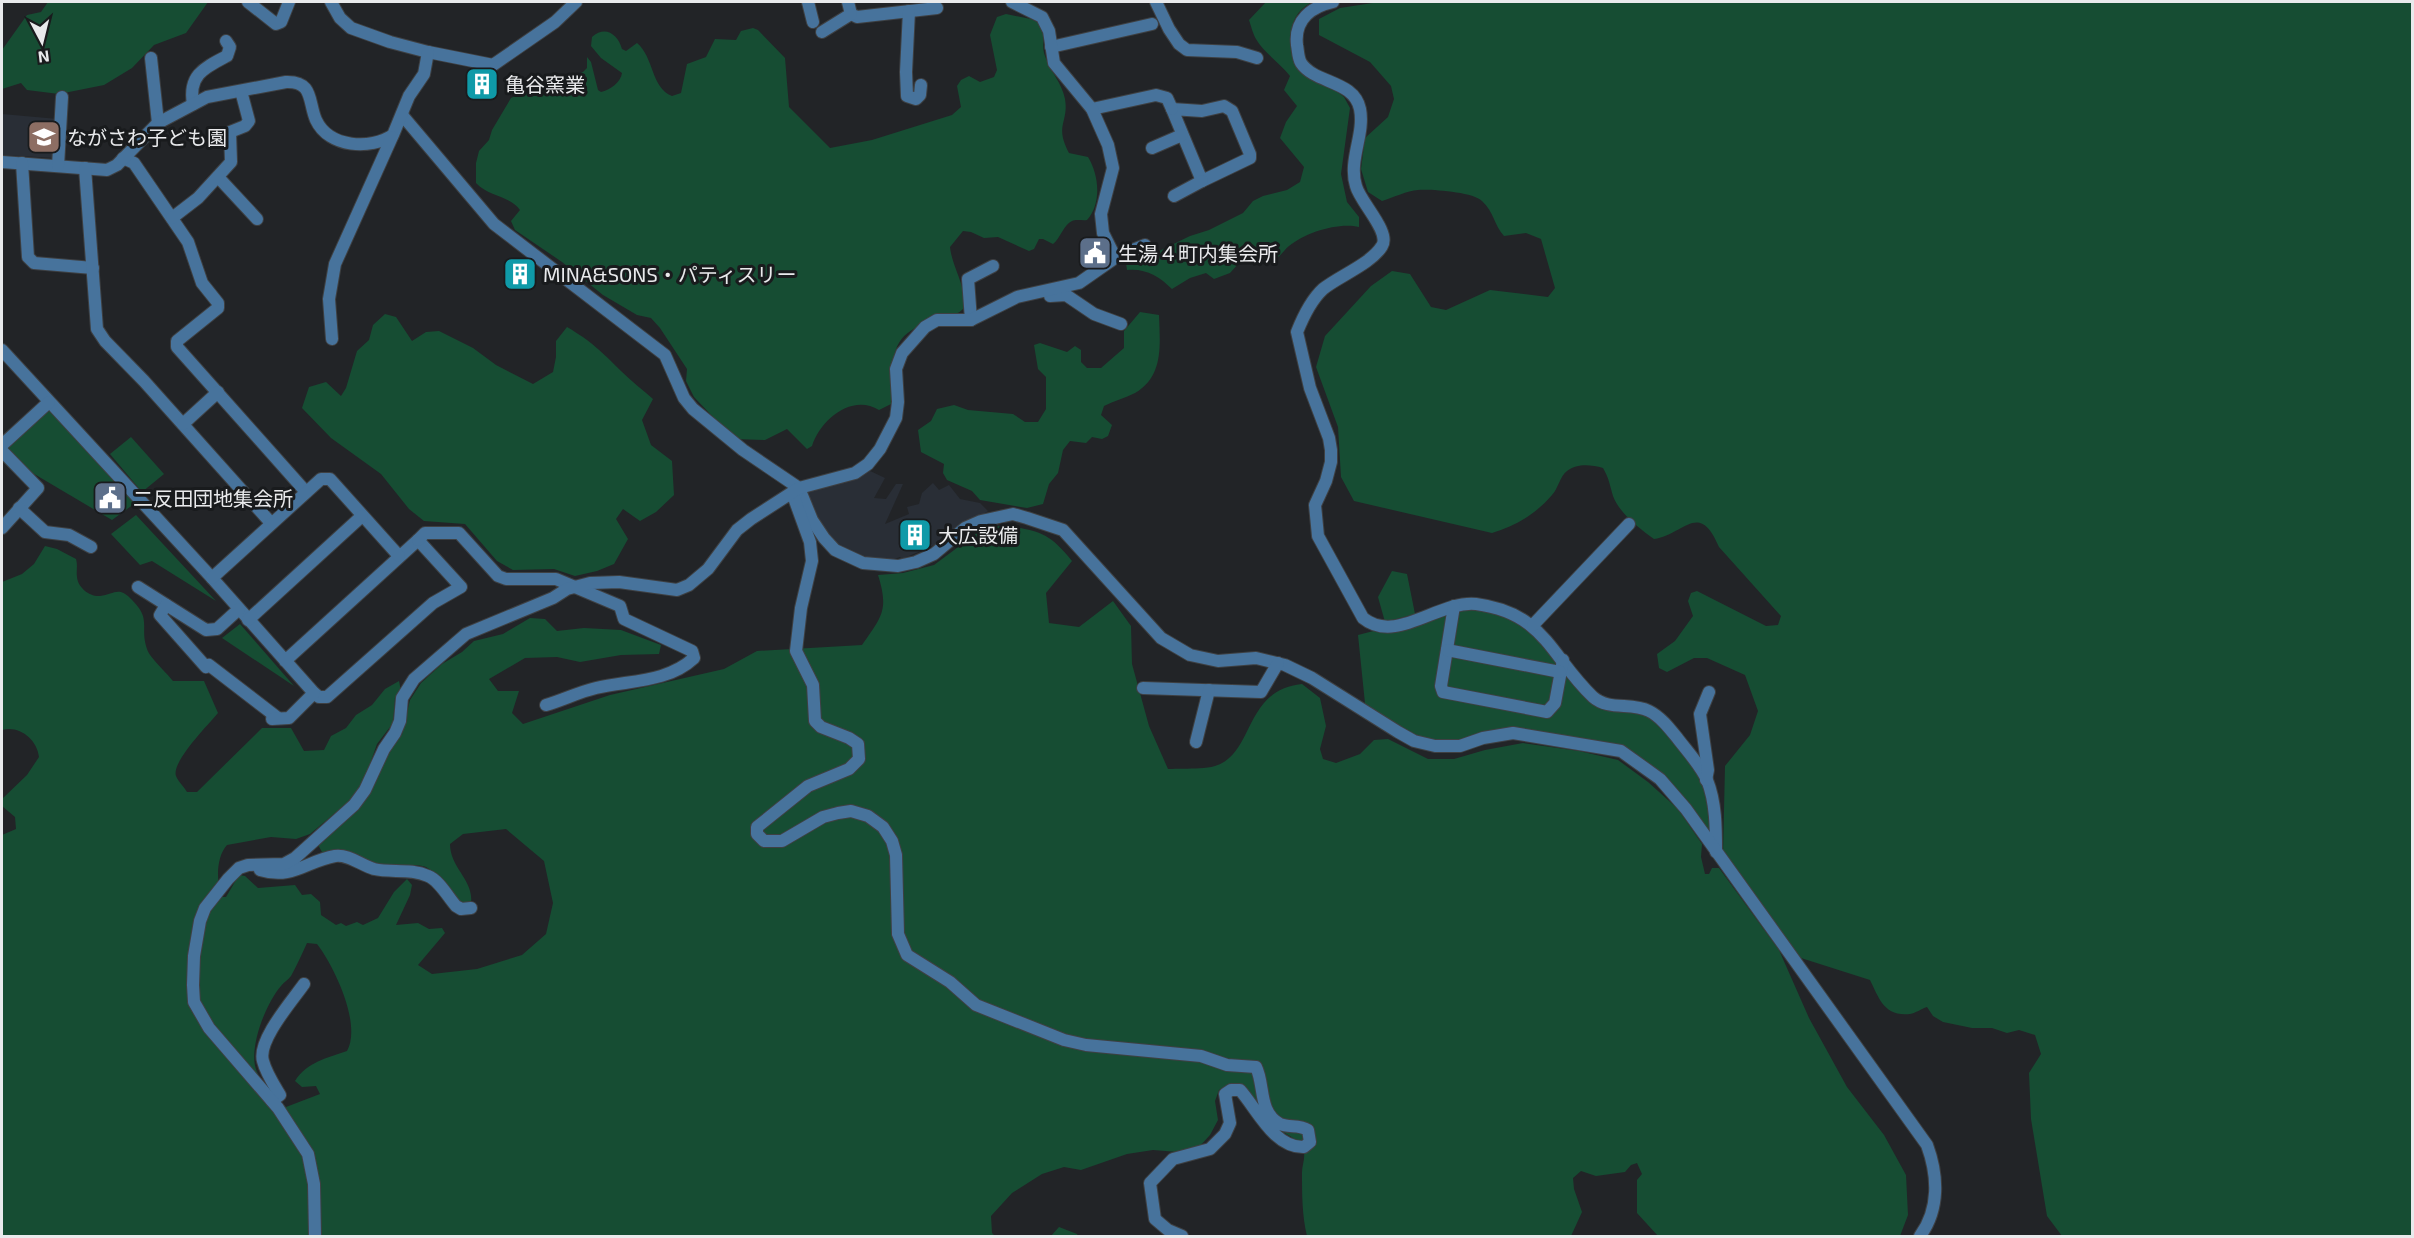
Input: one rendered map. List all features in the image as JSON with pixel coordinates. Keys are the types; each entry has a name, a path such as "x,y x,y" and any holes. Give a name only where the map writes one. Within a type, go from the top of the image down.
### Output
{"street":[{"path":"248,2 276,24 280,22 289,2"},
{"path":"331,2 340,18 351,28 428,52 493,65 555,22 576,2"},
{"path":"808,2 813,22"},
{"path":"1012,2 1042,17 1049,31 1054,63 1092,109 1108,145 1112,161 1111,178 1101,214 1103,233 1113,258"},
{"path":"1156,2 1169,29 1179,44 1187,50 1237,52 1257,58"},
{"path":"1333,2 1313,8 1300,22 1296,39 1298,54 1300,62 1312,72 1345,88 1360,107 1361,121 1353,166 1356,186 1384,234 1383,245 1376,253 1323,290 1312,303 1297,332 1310,388 1329,436 1331,450 1331,462 1326,481 1315,505 1318,536 1359,612 1370,623 1379,627 1391,627 1454,606 1474,604 1499,610 1533,625 1562,666 1603,704 1648,710 1666,723 1706,780"},
{"path":"822,32 849,8 858,17 937,8"},
{"path":"909,11 906,72 909,98 918,97 921,85"},
{"path":"1051,47 1152,24"},
{"path":"191,91 205,67 229,54 230,47 226,41"},
{"path":"332,339 329,299 335,264 409,96 424,74 428,52"},
{"path":"151,58 158,123"},
{"path":"193,104 191,75 204,59"},
{"path":"2,162 107,170 123,158 158,123 193,104 213,95 296,82 310,95 316,120 326,134 355,144 374,145 393,135"},
{"path":"172,218 198,198 232,159 230,132 244,126 249,121 241,91"},
{"path":"1092,109 1156,95 1167,98 1202,181"},
{"path":"58,166 62,97"},
{"path":"1172,109 1202,111 1227,107 1232,111 1250,154 1247,161 1174,196"},
{"path":"402,115 494,224 665,355 684,398 693,409 743,450 800,489 812,520 835,550 862,563 898,566 916,562 934,554 965,528 994,516 1013,514 1063,530 1161,638 1190,655 1218,661 1256,658 1278,663 1312,678 1414,741 1435,746 1460,746 1483,738 1513,733 1621,751 1659,779 1686,809 1927,1145 1934,1164 1935,1202 1926,1228 1920,1236"},
{"path":"1152,148 1182,135"},
{"path":"123,158 134,163 188,242 202,283 218,303 218,308 177,341 177,347 306,492"},
{"path":"22,163 28,257 34,263 93,268"},
{"path":"85,168 97,329 105,341 271,523"},
{"path":"218,177 257,219"},
{"path":"315,1236 314,1184 308,1154 298,1135 272,1101 201,1017 194,1002 193,985 198,932 205,908 239,868 248,865 284,864 295,858 354,805 365,790 384,749 395,734 400,721 402,698 414,679 466,634 577,586 619,582 677,590 698,578 737,530 800,489 855,473 868,464 896,417 898,402 896,369 902,353 925,327 937,320 971,320 1034,292 1078,284 1113,258 1145,245"},
{"path":"971,320 965,273 993,266"},
{"path":"1010,301 1066,295 1094,314 1121,324"},
{"path":"2,350 319,698 327,697 433,603 461,586 418,540"},
{"path":"2,369 11,361"},
{"path":"183,424 218,392"},
{"path":"2,445 49,402"},
{"path":"2,451 38,488 2,528"},
{"path":"212,578 321,479 330,479 399,556"},
{"path":"800,489 794,498 810,542 812,561 801,608 796,651 813,685 815,721 821,727 858,744 859,759 849,769 824,777 808,786 757,827 757,834 764,841 782,841 823,817 851,811 868,816 883,827 892,841 896,855 898,934 908,955 950,982 976,1005 1064,1040 1086,1045 1201,1056 1227,1065 1256,1067 1268,1110 1282,1125 1304,1127 1308,1130 1311,1142 1304,1147 1295,1146 1266,1126 1240,1090 1225,1094 1230,1123 1225,1134 1210,1149 1173,1159 1150,1183 1155,1219 1168,1230 1182,1236"},
{"path":"19,508 45,532 69,535 91,548"},
{"path":"248,620 362,516"},
{"path":"1533,625 1629,524"},
{"path":"285,661 425,533 459,533 498,576 506,579 556,579 577,586 620,606 624,619 688,647 692,651 694,658 687,664 648,681 594,688 546,705"},
{"path":"138,587 206,630 217,629 238,609"},
{"path":"166,605 160,615 206,667 209,664 273,719 288,718 314,693"},
{"path":"1454,606 1442,691 1547,712 1554,706 1562,666"},
{"path":"1447,650 1562,666"},
{"path":"1143,688 1260,692 1278,663"},
{"path":"1196,742 1209,690"},
{"path":"1709,692 1700,714 1708,770 1706,780 1714,819 1716,852"},
{"path":"258,866 259,870 268,873 288,873 340,855 375,869 430,876 456,906 461,909 471,908"},
{"path":"272,1101 280,1095 263,1062 261,1052 271,1031 304,984"}],"shaded area":[{"path":"2,114 58,119 55,158 2,155"},
{"path":"868,470 885,478 874,498 886,499 896,484 903,484 885,524 909,514 907,507 919,504 922,493 933,483 939,490 949,485 960,499 980,503 988,511 941,542 902,559 900,557 885,562 863,561 824,538 804,491"}],"green space":[{"path":"48,2 208,2 186,33 154,45 132,68 104,85 59,94 27,90 21,83 2,89 2,50 27,15 41,12"},
{"path":"1266,2 1312,2 1304,7 1295,19 1291,40 1293,57 1344,97 1350,108 1341,174 1347,202 1359,217 1359,227 1333,227 1313,233 1296,241 1271,261 1257,264 1239,263 1230,273 1214,279 1206,273 1190,278 1172,289 1151,274 1140,270 1127,270 1126,263 1209,230 1243,213 1253,201 1287,190 1300,182 1304,167 1280,138 1286,122 1297,106 1284,90 1290,76 1259,44 1249,20"},
{"path":"1379,2 2412,2 2412,1236 2062,1236 2047,1216 2031,1119 2029,1073 2041,1054 2035,1035 2019,1030 2007,1033 1992,1028 1972,1028 1943,1022 1933,1016 1927,1007 1910,1014 1901,1014 1888,1009 1870,980 1801,958 1781,936 1723,854 1725,766 1750,735 1758,711 1745,675 1707,658 1694,658 1667,672 1659,668 1657,654 1675,641 1693,616 1688,601 1691,593 1697,591 1766,626 1778,625 1781,616 1719,547 1705,525 1698,522 1654,539 1620,508 1603,468 1589,466 1580,466 1567,471 1546,502 1532,514 1509,527 1492,533 1354,501 1341,477 1338,427 1316,367 1325,336 1371,286 1392,271 1410,274 1431,307 1446,310 1490,290 1548,297 1555,288 1541,239 1526,233 1504,236 1489,210 1477,198 1452,192 1418,190 1382,201 1368,192 1361,169 1365,138 1388,117 1394,99 1391,86 1370,62 1319,35 1319,19 1340,8"},
{"path":"1006,14 1031,19 1041,24 1045,56 1065,99 1062,130 1065,144 1069,153 1088,157 1095,172 1097,197 1092,213 1087,220 1075,220 1069,223 1053,244 1039,239 1034,249 1029,251 998,237 984,238 963,231 950,247 962,286 963,309 953,316 918,327 900,342 893,362 893,403 879,410 858,405 838,412 822,427 812,446 807,449 787,429 765,440 734,439 694,397 686,381 687,369 651,318 637,315 603,295 562,262 515,230 511,221 520,210 516,205 481,188 476,183 476,163 479,151 489,140 492,130 511,98 530,89 583,72 587,68 587,57 591,62 598,90 604,91 617,82 622,73 601,58 591,46 592,37 597,33 606,32 614,35 622,49 626,51 637,43 647,56 660,86 672,96 681,93 687,64 706,57 715,39 736,40 741,31 753,28 758,30 785,58 789,107 830,148 872,140 952,115 961,107 957,86 961,80 969,76 980,82 994,77 997,70 990,35 997,17"},
{"path":"1140,312 1159,315 1160,337 1156,369 1144,386 1135,393 1104,406 1101,415 1112,425 1108,436 1102,439 1092,437 1086,443 1070,441 1063,450 1058,473 1049,484 1043,504 1027,508 980,500 972,491 947,480 943,473 944,464 921,452 918,430 931,421 937,409 954,405 968,410 1013,414 1025,422 1038,422 1046,409 1046,377 1038,369 1034,345 1040,343 1067,352 1075,346 1081,350 1081,362 1087,368 1101,368 1124,348 1124,331"},
{"path":"385,314 396,317 412,341 426,332 439,331 473,348 496,365 533,384 553,372 556,341 567,327 575,332 596,347 653,399 642,420 651,445 672,461 674,495 656,512 640,521 623,509 616,519 628,539 614,564 575,576 554,569 513,570 497,561 465,524 424,521 409,509 381,474 331,438 302,408 309,387 326,382 341,396 346,388 357,351 369,340 373,325"},
{"path":"50,407 138,501 112,520 19,465 2,449"},
{"path":"131,437 164,474 142,492 110,454"},
{"path":"136,515 216,601 152,561 140,565 111,534"},
{"path":"1002,525 1034,531 1049,538 1072,561 1046,593 1049,623 1079,627 1113,601 1131,626 1132,664 1149,726 1168,769 1210,767 1228,759 1237,749 1259,709 1269,698 1283,689 1302,684 1320,698 1326,726 1320,749 1323,759 1336,763 1360,754 1374,740 1388,739 1428,759 1454,759 1523,743 1579,751 1618,760 1648,782 1678,809 1702,844 1701,857 1705,874 1709,874 1712,868 1719,868 1779,950 1809,1018 1847,1087 1884,1135 1906,1175 1908,1215 1900,1236 1658,1236 1637,1213 1637,1180 1642,1174 1637,1163 1631,1165 1625,1172 1596,1176 1581,1171 1573,1178 1574,1189 1582,1212 1571,1236 1307,1236 1303,1204 1303,1149 1299,1142 1270,1121 1243,1085 1231,1083 1219,1090 1215,1101 1218,1120 1210,1135 1199,1147 1178,1152 1153,1150 1127,1154 1081,1170 1064,1167 1042,1174 1012,1193 991,1216 992,1233 995,1236 2,1236 2,835 16,829 15,817 2,806 2,799 27,775 39,757 35,744 26,735 15,730 2,730 2,582 22,574 34,564 45,546 57,549 76,559 78,581 89,593 100,596 122,592 130,598 143,617 148,652 173,681 204,681 218,713 179,762 176,776 187,792 197,792 262,728 291,728 304,751 324,750 331,736 346,728 356,715 372,705 385,689 399,681 401,691 395,698 393,723 377,744 363,784 347,803 310,834 296,839 271,837 227,845 219,863 219,884 222,897 226,897 239,875 245,876 258,888 295,885 302,895 311,894 320,902 321,915 336,925 341,923 346,926 357,922 363,925 378,918 394,892 407,879 412,885 410,895 396,925 418,923 429,929 442,928 445,933 418,965 432,974 477,969 522,955 546,934 553,903 544,861 506,829 463,834 450,844 454,860 471,895 471,903 464,903 452,896 426,867 380,865 344,855 322,852 317,843 358,807 374,786 388,754 402,734 410,700 421,683 442,664 462,652 474,641 503,634 530,618 545,619 557,631 584,628 621,630 661,645 659,654 621,655 580,662 557,657 525,658 489,679 498,691 519,691 512,713 523,724 610,695 724,669 757,651 862,645 882,612 883,597 878,575 903,573 934,565 977,533","holes":["307,943 317,944 331,966 344,996 349,1011 351,1040 347,1051 311,1065 295,1081 302,1087 316,1086 320,1094 286,1107 259,1077 254,1052 256,1040 264,1015 275,994 291,976"]},
{"path":"1392,571 1407,574 1415,614 1385,622 1378,597"},
{"path":"1466,607 1508,615 1536,631 1601,706 1644,710 1667,729 1705,785 1716,846 1638,761 1547,737 1483,738 1447,746 1414,741 1366,713 1358,635"},
{"path":"240,624 294,686 222,638"},
{"path":"1059,1227 1077,1234 1078,1236 1051,1236"}],"place":[{"name":"亀谷窯業","path":"482,84"},
{"name":"ながさわ子ども園","path":"44,137"},
{"name":"生湯４町内集会所","path":"1095,253"},
{"name":"MINA&SONS・パティスリー","path":"520,274"},
{"name":"二反田団地集会所","path":"110,498"},
{"name":"大広設備","path":"915,535"}]}
